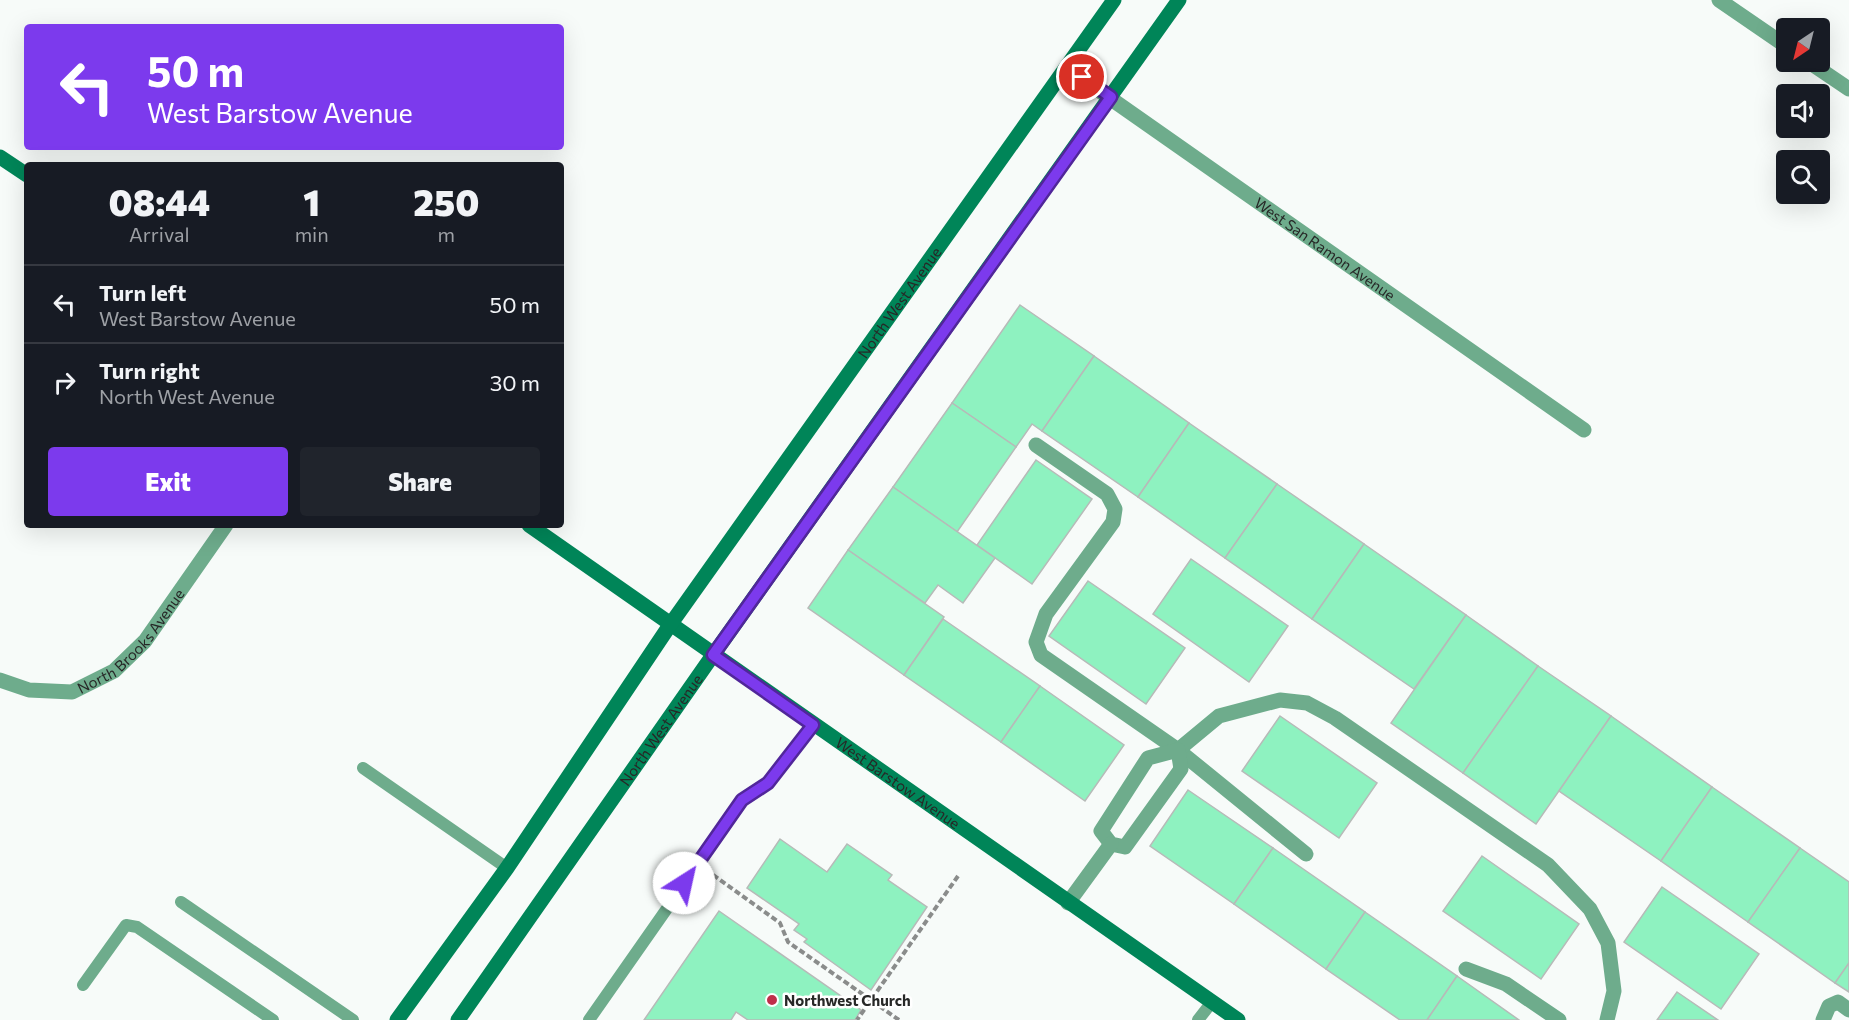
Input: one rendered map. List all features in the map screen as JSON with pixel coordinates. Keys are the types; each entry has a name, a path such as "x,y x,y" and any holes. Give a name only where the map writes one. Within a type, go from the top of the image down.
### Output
{"main road":[{"name":"North West Avenue","path":"397,1020 507,868 670,625 1114,0"},
{"name":"North West Avenue","path":"458,1020 713,655 1179,0"},
{"path":"0,157 24,173"},
{"name":"West Barstow Avenue","path":"533,528 1238,1020"}],"street":[{"path":"1719,0 1776,39"},
{"name":"West San Ramon Avenue","path":"1067,68 1584,430"},
{"path":"1824,72 1849,89"},
{"path":"1036,445 1107,494 1115,509 1113,522 1046,614 1036,642 1041,655 1178,750 1306,854"},
{"name":"North Brooks Avenue","path":"0,680 29,690 72,692 114,670 146,641 224,528"},
{"path":"1178,750 1181,769 1125,847 1111,844 1101,831 1148,758 1178,750 1219,716 1280,700 1307,703 1335,718 1548,865 1590,909 1608,943 1614,991 1607,1020"},
{"path":"1068,903 1111,844"},
{"path":"1466,969 1506,984 1559,1020"},
{"path":"1823,1020 1829,1006 1838,1002 1849,1010"}],"lane":[{"path":"589,1020 742,800 768,783 813,725"},
{"path":"363,768 507,868"},
{"path":"180,902 354,1020"},
{"path":"83,985 126,925 137,927 273,1020"},
{"path":"1198,1020 1212,1002"}],"path":[{"path":"698,863 780,924 788,942 899,1020"},
{"path":"857,1020 958,876"}],"building":[{"path":"1020,305 1094,356 1042,431 1032,424 1016,447 952,403"},
{"path":"1094,356 1189,423 1138,497 1042,431"},
{"path":"952,403 1016,447 957,532 893,487"},
{"path":"1189,423 1277,484 1225,558 1138,497"},
{"path":"1036,460 1092,499 1032,584 977,545"},
{"path":"1277,484 1364,544 1312,619 1225,558"},
{"path":"893,487 995,558 963,603 938,585 925,603 848,550"},
{"path":"1364,544 1466,615 1414,689 1312,619"},
{"path":"848,550 944,617 904,675 808,608"},
{"path":"1191,559 1288,626 1249,682 1153,614"},
{"path":"1088,581 1185,648 1146,704 1049,636"},
{"path":"1466,615 1538,666 1463,773 1391,723"},
{"path":"943,619 1040,686 1001,742 904,675"},
{"path":"1538,666 1611,716 1536,824 1463,773"},
{"path":"1040,686 1124,745 1085,801 1001,742"},
{"path":"1280,716 1377,783 1339,838 1242,771"},
{"path":"1611,716 1712,787 1661,861 1559,791"},
{"path":"1712,787 1800,848 1748,922 1661,861"},
{"path":"1188,790 1273,848 1234,904 1150,846"},
{"path":"780,839 827,872 847,844 892,875 888,880 927,907 871,990 804,942 807,939 794,930 799,924 747,888"},
{"path":"1273,848 1365,912 1326,969 1234,904"},
{"path":"1800,848 1849,882 1849,963 1835,983 1748,922"},
{"path":"1482,856 1579,924 1541,979 1443,911"},
{"path":"1662,887 1759,954 1721,1009 1624,942"},
{"path":"719,911 861,1010 855,1020 748,1020 736,1012 731,1020 644,1020"},
{"path":"1365,912 1457,976 1427,1020 1400,1020 1326,969"},
{"path":"1849,963 1849,992 1835,983"},
{"path":"1457,976 1519,1020 1427,1020"},
{"path":"1677,992 1718,1020 1657,1020"}],"place":[{"name":"Northwest Church","path":"772,1000"}],"route":[{"path":"684,883 742,800 768,783 813,725 713,655 1111,97 1082,77"}]}
